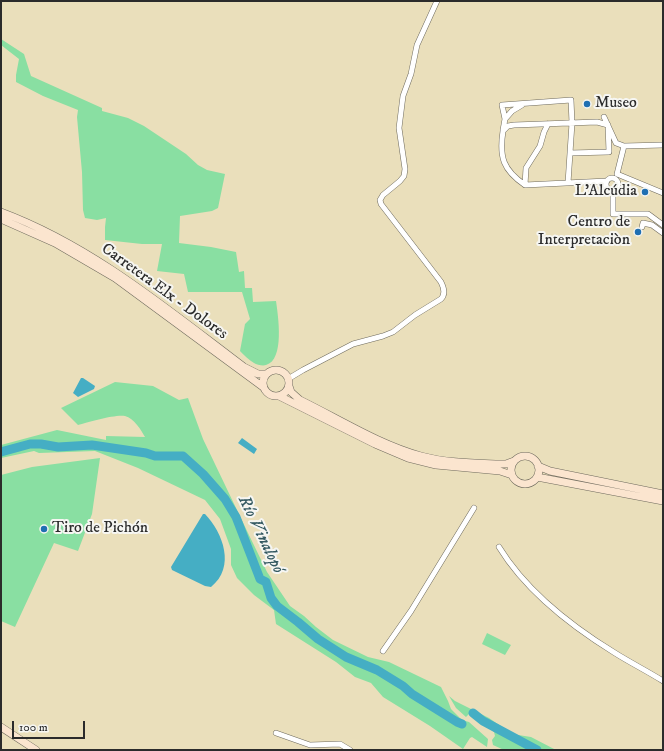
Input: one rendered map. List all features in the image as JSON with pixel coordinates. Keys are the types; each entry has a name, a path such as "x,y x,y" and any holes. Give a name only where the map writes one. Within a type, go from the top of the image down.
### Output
{"main road":[{"name":"Carretera Elx - Dolores","path":"1,212 42,231 101,262 148,295 244,367 258,374 266,374"},
{"name":"Carretera Elx - Dolores","path":"1,219 55,244 115,278 263,387"},
{"path":"288,383 285,393 279,396 271,396 264,391 262,381 266,374 270,371 277,370 284,373 288,383 291,392 300,400 385,443 421,456 440,460 500,464 506,464 520,457 527,456 534,460 538,466 539,472 537,477 532,482 524,484 516,482 512,475 511,469 514,461"},
{"path":"279,396 375,444 408,458 436,466 500,471 512,475"},
{"path":"538,466 550,471 663,494"},
{"path":"537,477 663,501"},
{"path":"1,727 36,750"},
{"path":"1,732 28,750"}],"street":[{"path":"288,383 303,370 353,344 393,332 443,296 444,289 441,282 381,204 380,200 383,195 404,176 405,169 399,128 403,96 411,74 417,45 437,1"},
{"path":"568,183 572,123 571,100 502,105 505,119 501,155 506,167 514,178 525,185 568,183 607,180 617,176 663,193"},
{"path":"505,119 512,111 526,103"},
{"path":"604,117 616,143 624,146 663,146"},
{"path":"503,131 508,126 514,125 597,122 608,125"},
{"path":"525,185 526,168 540,146 548,124"},
{"path":"570,153 609,152 608,125"},
{"path":"624,146 617,176 618,184 613,190 613,214 648,214 663,225"},
{"path":"607,180 606,184 608,188 613,190"},
{"path":"642,227 643,223 652,225 663,233"},
{"path":"383,651 411,611 474,508"},
{"path":"499,547 519,576 557,611 615,653 663,681"},
{"path":"276,733 310,745 340,744 350,750"}],"green space":[{"path":"1,39 24,54 31,76 102,108 102,111 128,118 144,126 186,154 198,165 207,170 225,174 218,208 212,211 180,216 179,243 236,252 239,272 244,271 245,288 252,288 253,302 276,301 279,336 276,355 272,361 266,365 257,364 240,351 245,324 250,319 242,292 188,292 184,274 157,271 162,244 142,244 105,240 106,218 97,220 85,218 83,210 82,172 77,117 78,110 43,96 16,82 19,59 1,45"},
{"path":"115,382 153,386 179,400 188,398 203,439 267,572 290,606 333,640 368,657 389,662 441,687 451,709 462,720 469,722 488,739 487,747 472,737 463,749 430,726 383,697 371,683 355,677 336,662 276,624 274,610 254,595 237,578 231,565 231,549 220,519 205,500 138,468 95,451 39,453 34,451 1,458 1,445 57,430 106,440 106,436 145,437 134,422 128,417 109,417 78,425 61,408"},
{"name":"Tiro de Pichón","path":"100,458 92,514 78,551 54,543 15,627 1,621 1,475 32,467"},
{"path":"487,633 511,645 505,655 482,644"},
{"path":"449,696 455,701 489,718 512,734 531,737 556,750 504,750 493,745 492,740 495,736 494,732 470,713 466,717 456,708"}],"water":[{"path":"81,378 95,386 94,389 78,397 73,393"},
{"path":"242,438 257,449 254,454 238,443"},
{"path":"203,514 205,514 217,531 224,550 225,560 223,570 219,579 211,587 205,586 172,570 171,567"}],"waterway":[{"name":"Río Vinalopó","path":"1,452 30,444 58,447 92,445 146,453 155,456 183,456 203,474 225,499 236,517 260,579 266,582 271,598 277,606 318,639 346,657 377,670 403,686 412,694 462,724"},
{"path":"473,713 483,721 537,750"}],"place":[{"name":"Museo","path":"587,104"},
{"name":"L'Alcúdia","path":"645,192"},
{"name":"Centro de Interpretaciòn","path":"638,232"},
{"name":"Tiro de Pichón","path":"44,529"}]}
